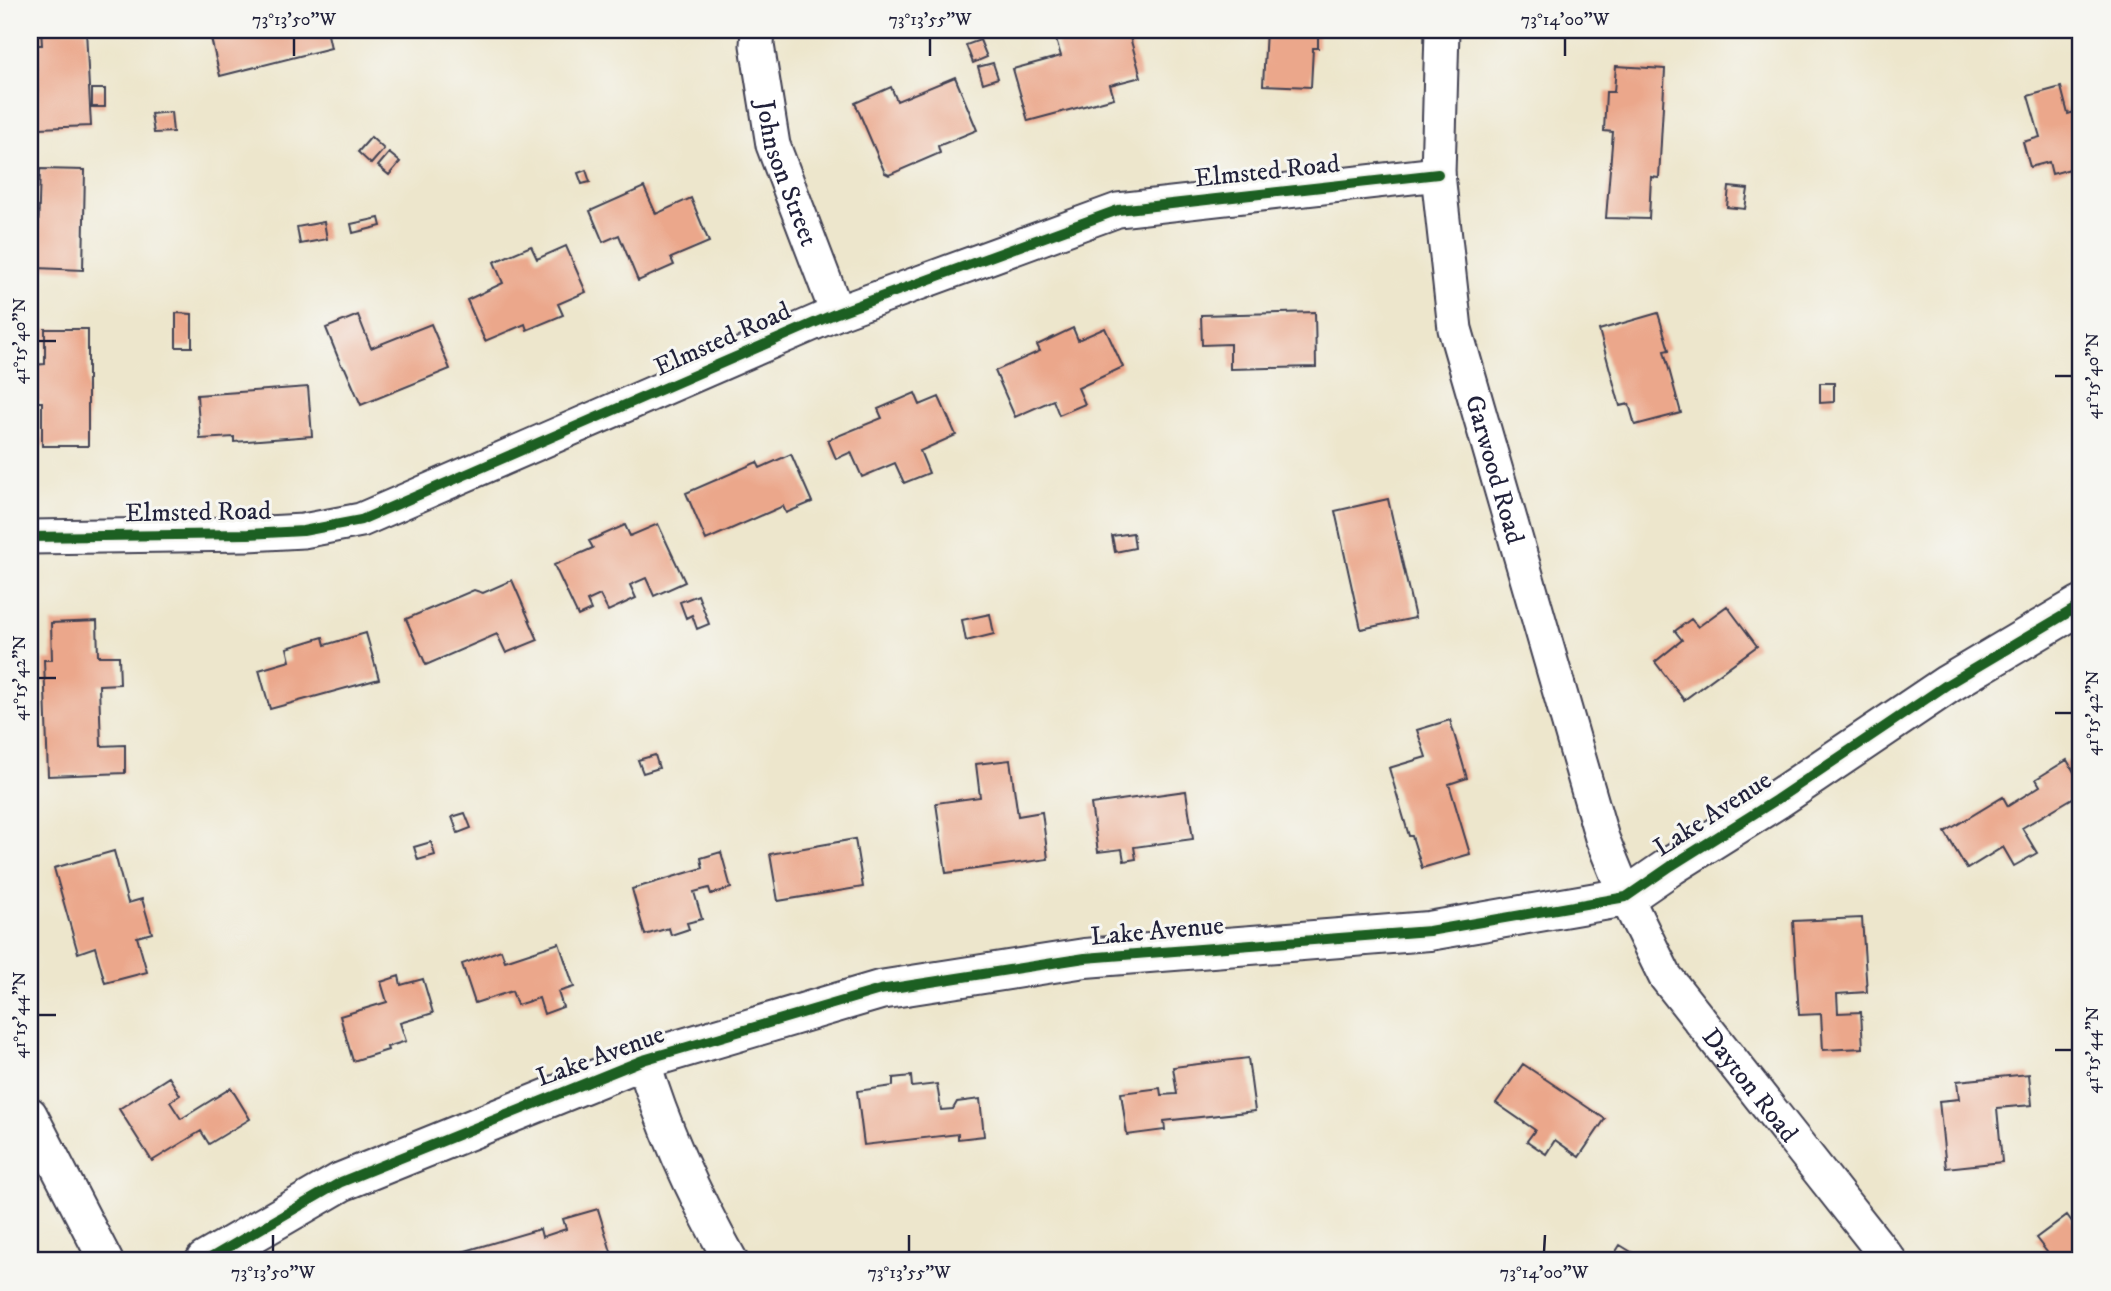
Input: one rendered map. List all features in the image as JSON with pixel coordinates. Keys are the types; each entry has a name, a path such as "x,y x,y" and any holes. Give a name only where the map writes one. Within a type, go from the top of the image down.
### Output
{"street":[{"name":"Johnson Street","path":"758,30 757,45 773,145 837,313"},
{"name":"Garwood Road","path":"1442,30 1438,174 1455,330 1602,838 1626,897"},
{"name":"Elmsted Road","path":"30,537 248,534 303,531 361,520 837,313 1118,210 1438,174"},
{"name":"Lake Avenue","path":"205,1261 341,1182 643,1060 880,990 1085,958 1429,931 1626,897 1948,684 2081,605"},
{"name":"Dayton Road","path":"1626,897 1665,976 1890,1261"},
{"path":"643,1060 657,1105 685,1172 731,1261"},
{"path":"30,1114 106,1261"}],"building":[{"path":"41,30 86,30 91,126 39,128 35,45 42,45"},
{"path":"209,30 327,30 331,48 220,76"},
{"path":"1090,30 1128,30 1141,77 1110,85 1114,98 1028,121 1013,69 1061,56 1056,40"},
{"path":"1266,30 1318,30 1318,48 1313,48 1311,87 1263,85"},
{"path":"980,40 987,57 973,63 966,45"},
{"path":"993,63 998,78 983,83 978,67"},
{"path":"1616,66 1665,69 1659,178 1651,177 1649,219 1606,218 1613,132 1604,131 1606,92 1614,92"},
{"path":"955,77 977,130 938,146 940,153 889,175 885,173 855,103 891,87 897,101"},
{"path":"2061,87 2068,114 2081,110 2081,166 2052,174 2049,162 2030,167 2023,142 2040,137 2028,96"},
{"path":"92,89 105,89 105,107 92,107"},
{"path":"171,112 173,132 154,133 151,114"},
{"path":"371,137 384,149 371,164 358,152"},
{"path":"389,153 400,162 389,175 378,166"},
{"path":"40,169 85,170 83,270 37,268"},
{"path":"586,170 590,182 582,184 578,173"},
{"path":"644,187 656,214 691,198 709,242 671,258 674,265 638,281 619,235 603,242 590,211"},
{"path":"1729,187 1748,189 1745,209 1727,207"},
{"path":"379,218 381,226 353,233 351,224"},
{"path":"324,222 327,239 300,244 297,227"},
{"path":"531,246 537,259 566,246 586,292 558,304 563,315 527,330 525,324 485,341 467,300 503,283 494,262"},
{"path":"1315,312 1316,367 1230,369 1230,344 1202,345 1201,315"},
{"path":"176,313 192,314 192,347 176,347"},
{"path":"1658,313 1669,350 1664,351 1681,413 1635,425 1629,404 1620,406 1599,330"},
{"path":"358,315 371,348 431,324 450,369 361,405 326,328"},
{"path":"1073,328 1078,340 1105,328 1123,367 1078,388 1085,404 1059,415 1053,400 1015,417 995,371 1040,351 1037,345"},
{"path":"45,329 88,329 88,446 42,446 42,402 34,402 33,365 45,364"},
{"path":"1820,383 1834,383 1834,402 1820,403"},
{"path":"308,387 312,436 234,442 234,437 200,439 197,395"},
{"path":"915,393 920,405 939,397 956,435 920,451 929,473 904,483 895,463 862,477 851,452 836,459 828,440 882,418 878,409"},
{"path":"791,454 812,502 786,513 783,506 706,540 686,493 757,462 760,468"},
{"path":"1388,499 1415,618 1361,629 1335,511"},
{"path":"658,524 685,582 654,596 646,578 630,585 636,598 608,611 600,595 587,601 591,610 578,616 554,565 593,548 589,541 625,525 630,536"},
{"path":"1133,533 1135,548 1115,552 1112,536"},
{"path":"512,580 538,640 506,653 497,634 426,665 406,619 474,590 483,593"},
{"path":"698,595 709,624 697,629 692,615 686,618 680,602"},
{"path":"1727,606 1757,646 1684,700 1655,662 1682,640 1675,631 1691,619 1698,627"},
{"path":"990,614 994,634 966,641 962,620"},
{"path":"97,621 98,656 119,656 120,684 99,685 101,746 125,745 125,773 48,776 44,660 52,660 51,623"},
{"path":"366,633 379,679 270,709 259,670 290,661 287,648 323,637 325,645"},
{"path":"1450,720 1467,778 1449,784 1470,854 1422,868 1412,836 1409,836 1389,768 1426,757 1417,730"},
{"path":"655,755 659,768 643,773 638,760"},
{"path":"1010,760 1018,816 1042,812 1048,859 946,873 936,803 980,797 976,764"},
{"path":"2067,760 2081,784 2081,793 2022,828 2037,853 2014,866 2003,847 1967,869 1945,832 2003,797 2008,806 2040,786 2036,779"},
{"path":"1186,791 1193,839 1134,847 1136,859 1124,861 1122,849 1098,852 1091,804"},
{"path":"465,813 471,828 458,833 452,817"},
{"path":"855,839 863,887 778,901 770,854"},
{"path":"431,842 435,855 418,860 414,847"},
{"path":"114,851 128,903 142,899 152,933 137,937 147,972 105,983 95,947 78,953 54,868"},
{"path":"721,852 731,888 711,894 709,888 694,892 702,919 687,923 689,929 671,935 669,928 645,935 632,889 703,868 701,858"},
{"path":"1862,918 1867,992 1837,994 1838,1013 1861,1012 1863,1048 1823,1050 1821,1014 1799,1015 1793,921"},
{"path":"559,943 574,987 558,992 563,1007 544,1014 539,998 517,1005 512,991 475,1003 462,964 501,950 505,961"},
{"path":"399,976 401,985 423,979 433,1013 400,1023 406,1041 353,1061 340,1016 387,1002 381,982"},
{"path":"1248,1058 1255,1111 1164,1121 1165,1130 1127,1135 1121,1093 1160,1088 1161,1095 1177,1094 1173,1067"},
{"path":"1523,1064 1605,1119 1579,1157 1555,1140 1546,1154 1527,1141 1535,1130 1496,1103"},
{"path":"2029,1074 2032,1105 1997,1108 2002,1162 1946,1168 1939,1101 1959,1099 1957,1081"},
{"path":"911,1076 912,1087 937,1084 941,1110 953,1109 957,1102 980,1099 984,1136 958,1139 958,1134 864,1145 857,1091 893,1086 893,1078"},
{"path":"169,1077 180,1095 170,1102 181,1119 231,1088 250,1119 209,1144 201,1131 152,1161 119,1109"},
{"path":"598,1209 612,1255 590,1261 464,1261 462,1252 540,1229 542,1237 566,1229 563,1219"},
{"path":"2067,1215 2081,1234 2081,1261 2054,1261 2036,1238"},
{"path":"1620,1245 1638,1256 1635,1261 1610,1261"}],"cycle path":[{"path":"30,537 248,534 303,531 361,520 837,313 1118,210 1438,174"},
{"path":"205,1261 341,1182 643,1060 880,990 1085,958 1429,931 1626,897 1948,684 2081,605"}]}
